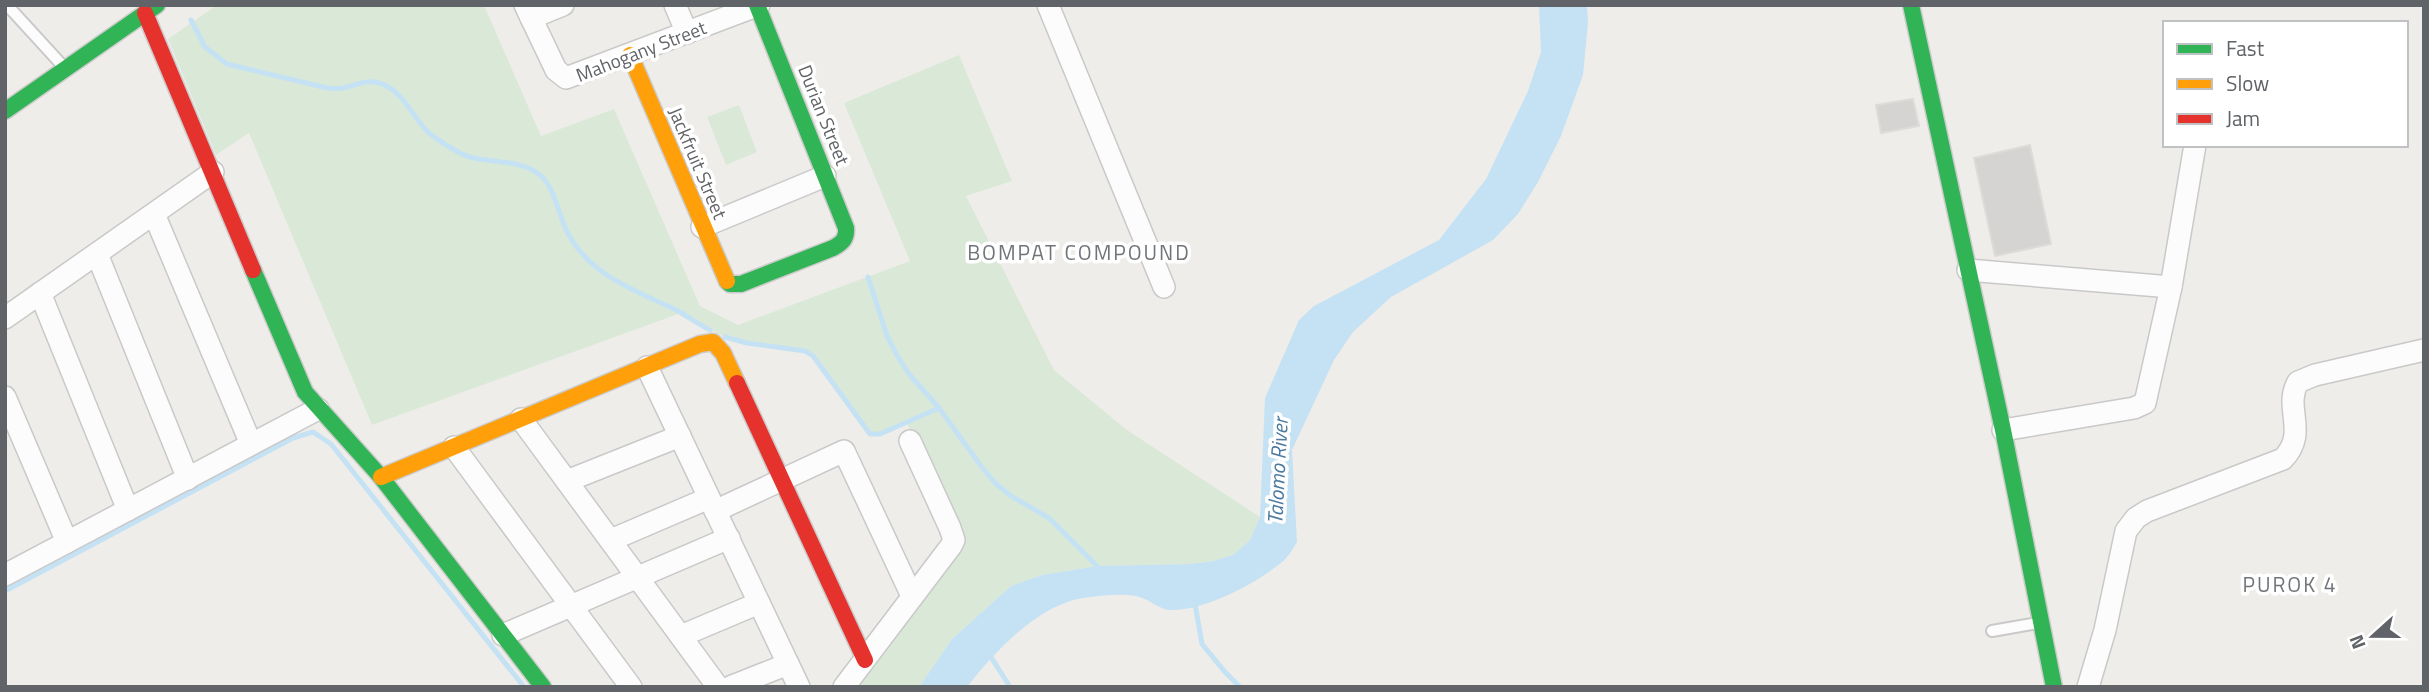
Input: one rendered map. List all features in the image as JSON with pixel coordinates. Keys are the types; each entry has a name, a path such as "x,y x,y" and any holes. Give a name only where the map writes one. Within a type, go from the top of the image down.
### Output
{"main road":[{"name":"Durian Street","path":"730,284 741,284 833,248 845,241 847,235 758,5"},
{"path":"1910,5 2003,430 2054,687"},
{"path":"5,111 151,9 213,172 298,378 318,409 381,477 543,687"},
{"name":"Jackfruit Street","path":"630,55 722,275 730,284"},
{"path":"381,477 706,342 713,342 719,346 865,660"}],"street":[{"path":"528,11 563,5"},
{"path":"675,5 687,33"},
{"name":"Mahogany Street","path":"528,11 556,70 562,77 571,78 758,5"},
{"path":"1048,5 1164,286"},
{"path":"2003,430 2134,408 2145,403 2171,287 2195,147"},
{"path":"5,318 213,172"},
{"path":"702,226 825,176"},
{"path":"154,214 251,444"},
{"path":"97,254 188,479"},
{"path":"1968,270 2171,287"},
{"path":"40,293 128,510"},
{"path":"2088,687 2105,630 2126,531 2136,518 2147,511 2283,459 2294,444 2294,397 2298,382 2315,375 2424,350"},
{"path":"647,366 799,687"},
{"path":"5,397 67,542"},
{"path":"6,573 318,409"},
{"path":"522,419 718,687"},
{"path":"567,481 680,436"},
{"path":"844,687 954,540 910,441"},
{"path":"454,447 632,687"},
{"path":"611,540 782,480 844,451 912,596"},
{"path":"503,635 729,538"},
{"path":"681,636 759,603"},
{"path":"730,687 788,664"}],"lane":[{"path":"7,5 66,69"},
{"path":"1992,631 2042,622"}],"green space":[{"path":"217,5 484,5 541,136 614,109 700,306 738,325 910,261 844,103 959,55 1012,181 966,196 1054,370 1127,430 1260,517 1250,540 1233,555 1213,561 1097,566 1042,575 1011,586 952,639 919,687 852,687 961,543 907,423 880,434 870,434 813,356 805,351 730,340 681,313 372,425 249,133 216,155 168,39"},
{"path":"739,105 757,152 726,165 707,117"}],"water":[{"name":"Talomo River","path":"1539,5 1587,5 1583,75 1561,136 1518,214 1493,240 1391,297 1353,332 1334,360 1292,450 1297,542 1286,558 1240,589 1212,602 1183,609 1166,609 1130,595 1096,596 1066,602 1018,632 990,659 967,687 919,687 952,639 1011,586 1042,575 1097,566 1213,561 1233,555 1250,540 1260,517 1265,398 1299,320 1314,306 1439,240 1486,179 1528,91 1541,52"}],"building":[{"path":"1913,99 1919,126 1881,133 1876,105"},
{"path":"2030,145 2051,244 1995,256 1974,158"}],"waterway":[{"path":"191,20 205,47 227,64 327,88 379,83 401,97 430,134 458,152 478,159 511,163 531,169 546,181 570,237 591,263 618,282 710,330"},
{"path":"868,277 887,336 898,357 981,466 995,483 1011,496 1049,518 1100,569"},
{"path":"725,337 747,343 805,351 813,356 870,434 880,434 939,408"},
{"path":"5,591 293,438 313,432 331,444 524,687"},
{"path":"1195,604 1202,644 1240,687"},
{"path":"990,650 991,657 1010,687"}],"traffic: fast":[{"path":"5,111 157,5"},
{"path":"727,281 730,284 741,284 833,248 846,235 846,228 757,5"},
{"path":"1911,5 2003,430 2054,687"},
{"path":"253,270 305,392 381,477 543,687"}],"traffic: slow":[{"path":"630,55 727,281"},
{"path":"381,477 700,344 713,342 723,353 737,383"}],"traffic: jam":[{"path":"145,13 253,270"},
{"path":"737,383 865,660"}],"district":[{"name":"BOMPAT COMPOUND","path":"1079,253"},
{"name":"PUROK 4","path":"2290,585"}]}
